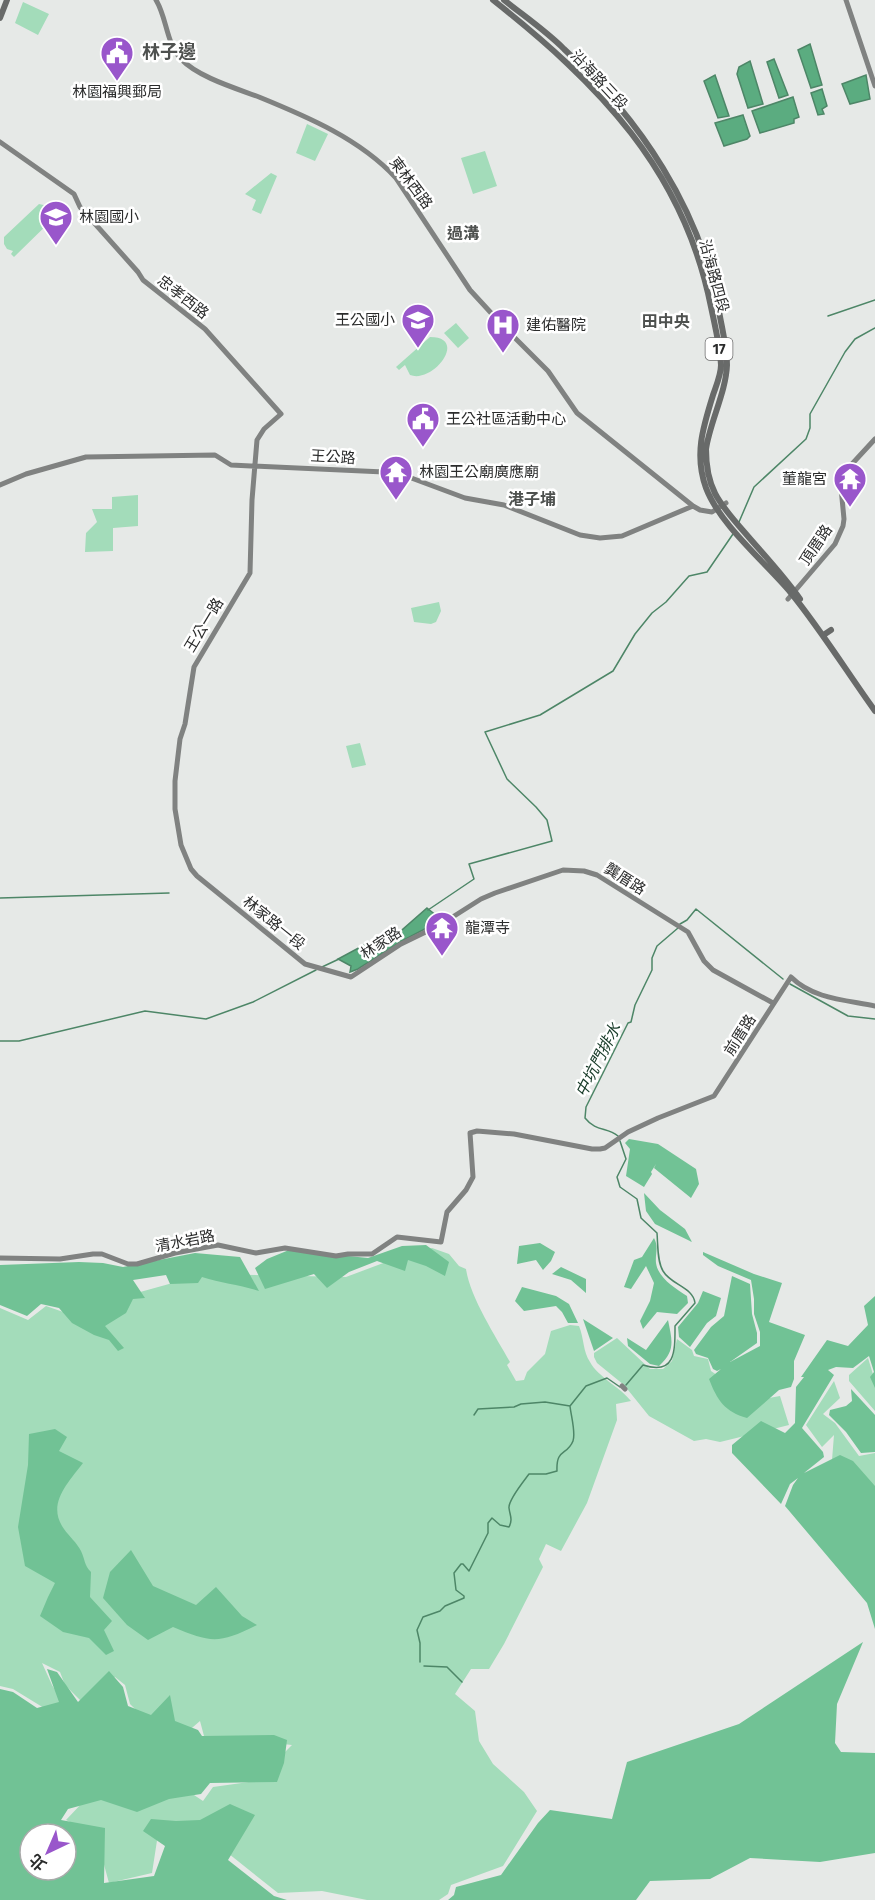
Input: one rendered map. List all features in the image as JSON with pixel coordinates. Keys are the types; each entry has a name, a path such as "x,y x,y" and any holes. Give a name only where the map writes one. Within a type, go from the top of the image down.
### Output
{"main road":[{"path":"0,18 7,0"},
{"name":"沿海路三段","path":"494,0 572,66 639,141 673,190"},
{"name":"沿海路三段","path":"504,0 551,33 611,95 626,112 643,138 673,190"},
{"name":"沿海路四段","path":"673,190 682,201 707,261 726,351 726,373 718,412 708,438 706,461 711,485 721,506"},
{"name":"沿海路四段","path":"673,190 701,261 719,348 720,372 702,430 699,457 702,474 721,506"},
{"name":"17","path":"721,506 792,595 875,711"},
{"name":"17","path":"792,595 828,632 875,705"}],"street":[{"name":"東林西路","path":"156,0 164,15 174,50 189,66 211,78 321,124 385,166 396,178 470,290 548,371 578,413 693,506 712,512 721,506"},
{"path":"846,0 875,86"},
{"name":"忠孝西路","path":"0,142 74,194 80,207 143,280 201,325 281,414"},
{"name":"王公一路","path":"191,869 179,839 174,790 177,755 185,724 194,667 250,573 254,466 260,434 281,414"},
{"name":"頂厝路","path":"792,595 835,544 844,519 840,477 875,439"},
{"name":"王公路","path":"0,485 26,474 86,457 215,455 231,465 384,472 406,476 465,498 504,505 580,534 600,538 622,536 693,506"},
{"name":"林家路一段","path":"191,869 305,964 351,977"},
{"name":"龔厝路","path":"521,883 563,870 597,874 691,935 704,961 713,970 773,1003"},
{"name":"林家路","path":"351,977 401,944 440,925 481,899 521,883"},
{"name":"前厝路","path":"441,1242 447,1212 466,1190 473,1177 470,1134 477,1131 514,1134 592,1149 605,1148 658,1118 714,1096 792,977 804,988 814,993 875,1006"},
{"name":"清水岩路","path":"0,1258 53,1259 102,1254 128,1264 137,1264 175,1253 218,1245 256,1253 285,1248 336,1256 372,1254 397,1238 441,1242"}],"shaded area":[{"path":"23,2 49,14 38,35 15,23"},
{"path":"810,44 822,85 811,88 798,50"},
{"path":"774,59 788,95 779,98 767,62"},
{"path":"750,61 763,104 748,108 737,74 739,67"},
{"path":"715,75 729,116 718,118 704,81"},
{"path":"866,75 870,99 850,104 842,84"},
{"path":"822,89 827,106 822,109 824,114 818,115 811,93"},
{"path":"793,97 799,117 794,119 794,123 760,133 752,111"},
{"path":"743,115 750,136 724,146 715,123"},
{"path":"307,124 328,134 315,161 296,153"},
{"path":"485,151 497,186 473,194 461,158"},
{"path":"271,173 277,176 261,214 252,210 256,200 245,194"},
{"path":"39,204 48,206 51,215 56,209 59,213 14,257 11,254 13,251 7,249 4,244 4,237"},
{"path":"456,323 469,338 458,348 444,333"},
{"path":"430,337 441,339 447,344 447,351 437,367 419,376 410,375 405,365 399,370 396,367"},
{"path":"138,495 138,526 113,528 113,551 85,552 86,533 97,522 92,509 112,509 112,497"},
{"path":"439,602 441,611 436,622 431,624 414,622 411,608"},
{"path":"360,743 366,765 352,768 346,746"},
{"path":"427,908 442,920 350,972 351,966 338,959 366,944 395,936"},
{"path":"629,1139 658,1144 696,1169 699,1184 691,1198 654,1168 656,1164 644,1187 626,1176 630,1149 625,1143"},
{"path":"644,1193 660,1210 685,1229 692,1242 655,1224 646,1211"},
{"path":"654,1238 657,1247 657,1268 668,1282 687,1296 688,1303 677,1314 657,1312 643,1329 640,1321 650,1301 654,1283 646,1266 631,1289 624,1287 634,1260 642,1257"},
{"path":"540,1243 555,1252 543,1270 536,1260 517,1264 519,1246"},
{"path":"426,1245 449,1262 445,1276 408,1260 405,1271 377,1261 349,1272 327,1288 314,1274 265,1289 255,1268 267,1259 289,1250 368,1258 402,1246"},
{"path":"432,1248 449,1254 459,1266 466,1269 478,1304 510,1362 507,1365 516,1381 524,1380 527,1372 545,1354 551,1331 570,1325 579,1326 586,1354 594,1367 631,1401 616,1404 617,1420 587,1503 561,1551 546,1544 539,1559 543,1567 489,1669 471,1669 455,1694 475,1711 479,1741 493,1764 524,1792 537,1811 503,1866 451,1885 448,1894 439,1900 367,1900 322,1891 278,1893 214,1842 160,1821 152,1873 109,1883 96,1835 78,1826 78,1822 66,1820 83,1802 182,1787 203,1801 213,1787 256,1781 292,1745 204,1736 200,1721 186,1733 148,1722 130,1704 125,1685 115,1677 81,1701 65,1685 60,1672 42,1663 65,1706 44,1708 13,1689 0,1686 0,1308 28,1320 46,1306 95,1323 133,1294 205,1274 346,1277 410,1253"},
{"path":"703,1252 754,1274 782,1283 769,1322 805,1335 794,1361 794,1379 791,1387 779,1390 747,1418 727,1409 719,1399 709,1379 721,1369 717,1371 713,1369 708,1358 696,1354 694,1350 711,1327 724,1316 732,1276 750,1284 757,1343 730,1362 760,1346 760,1332 754,1314 751,1280 718,1266 703,1255"},
{"path":"195,1253 240,1257 259,1291 202,1277 198,1283 170,1284 166,1275 133,1280 145,1298 133,1299 126,1313 105,1326 124,1348 118,1351 109,1340 72,1323 59,1308 41,1304 27,1316 0,1305 0,1265 79,1262 123,1267"},
{"path":"561,1267 586,1279 586,1293 571,1280 552,1274"},
{"path":"522,1287 556,1296 569,1304 578,1323 568,1323 556,1306 524,1311 515,1301"},
{"path":"703,1291 721,1298 716,1316 707,1323 690,1347 679,1337 678,1327 698,1303"},
{"path":"875,1296 875,1388 870,1377 874,1372 869,1356 853,1368 836,1367 828,1370 834,1375 802,1428 823,1452 824,1457 804,1473 840,1455 853,1461 875,1486 875,1629 867,1603 785,1506 798,1478 790,1484 781,1504 732,1453 732,1445 761,1421 785,1433 795,1423 796,1387 804,1377 801,1377 827,1340 848,1346 868,1325 864,1306"},
{"path":"583,1319 613,1338 594,1351"},
{"path":"668,1320 671,1345 668,1355 659,1366 650,1364 628,1346 627,1338 646,1350"},
{"path":"617,1338 650,1369 663,1369 672,1361 677,1339 692,1350 694,1356 708,1359 711,1371 727,1382 740,1403 780,1396 789,1425 720,1442 706,1439 694,1441 649,1416 624,1385 597,1363 594,1353"},
{"path":"868,1358 875,1381 875,1411 849,1381 849,1375"},
{"path":"834,1381 840,1398 823,1414 835,1423 859,1456 875,1453 875,1491 832,1460 834,1435 822,1447 806,1425"},
{"path":"851,1389 875,1415 875,1452 861,1453 846,1432 829,1415 830,1410 846,1406 852,1401"},
{"path":"55,1429 67,1437 59,1451 83,1463 61,1494 57,1511 64,1529 79,1548 91,1572 90,1597 112,1621 104,1630 114,1651 106,1655 89,1638 63,1632 40,1616 55,1583 25,1566 18,1527 28,1465 29,1434"},
{"path":"131,1550 153,1586 196,1605 216,1587 242,1616 257,1625 233,1636 215,1639 197,1636 173,1627 148,1640 127,1625 103,1598 110,1572"},
{"path":"863,1642 837,1704 835,1743 841,1752 875,1753 875,1853 820,1862 750,1858 710,1879 650,1881 636,1900 448,1900 454,1895 456,1887 501,1875 550,1810 612,1819 627,1762 739,1724"},
{"path":"47,1669 57,1672 78,1702 109,1671 123,1687 128,1706 151,1715 170,1695 175,1721 198,1730 202,1736 274,1735 287,1740 284,1763 277,1782 210,1783 201,1794 169,1799 137,1812 101,1800 68,1809 61,1820 72,1822 18,1822 18,1882 78,1882 78,1823 105,1828 104,1883 154,1876 165,1846 143,1831 151,1819 200,1820 230,1804 255,1815 228,1860 274,1896 287,1900 0,1900 0,1689 13,1692 37,1708 59,1702"}],"waterway":[{"path":"828,316 875,300"},
{"path":"739,522 754,487 806,439 810,428 810,414 845,352 855,339 875,328"},
{"path":"428,910 474,879 469,864 552,841 547,820 507,779 485,732 540,715 613,671 635,634 652,613 666,602 689,576 707,572 733,534"},
{"path":"0,898 169,893"},
{"name":"中坑門排水","path":"680,924 687,920 696,909 783,979"},
{"name":"中坑門排水","path":"618,1136 589,1122 585,1118 586,1107 628,1023 631,1022 635,1005 652,970 652,958 657,946 678,928"},
{"path":"322,967 339,959"},
{"path":"0,1041 19,1041 145,1011 206,1019 253,1002 316,970"},
{"name":"中坑門排水","path":"790,984 848,1016 875,1019"},
{"name":"中坑門排水","path":"620,1141 626,1159 617,1177 620,1187 637,1199 641,1218 657,1233 659,1258 663,1271 671,1280 690,1293 695,1303 675,1326 674,1352 668,1364 662,1367 643,1365 626,1385"},
{"name":"中坑門排水","path":"420,1662 417,1630 423,1617 464,1598 456,1590 454,1573 461,1564 469,1571 488,1533 488,1523 492,1518 500,1525 509,1527 511,1520 509,1505 529,1474 546,1474 557,1471 560,1455 571,1446 574,1438 570,1406 586,1386 607,1378 620,1387"},
{"path":"474,1415 478,1409 514,1407 521,1404 545,1402 570,1406"},
{"name":"中坑門排水","path":"424,1666 447,1667 462,1682"}],"place":[{"name":"林園福興郵局","path":"117,82"},
{"name":"林園國小","path":"56,246"},
{"name":"王公國小","path":"418,349"},
{"name":"建佑醫院","path":"503,354"},
{"name":"王公社區活動中心","path":"423,448"},
{"name":"林園王公廟廣應廟","path":"396,501"},
{"name":"董龍宮","path":"850,508"},
{"name":"龍潭寺","path":"442,957"}],"district":[{"name":"林子邊","path":"169,52"},
{"name":"過溝","path":"463,233"},
{"name":"田中央","path":"666,321"},
{"name":"港子埔","path":"532,499"}]}
